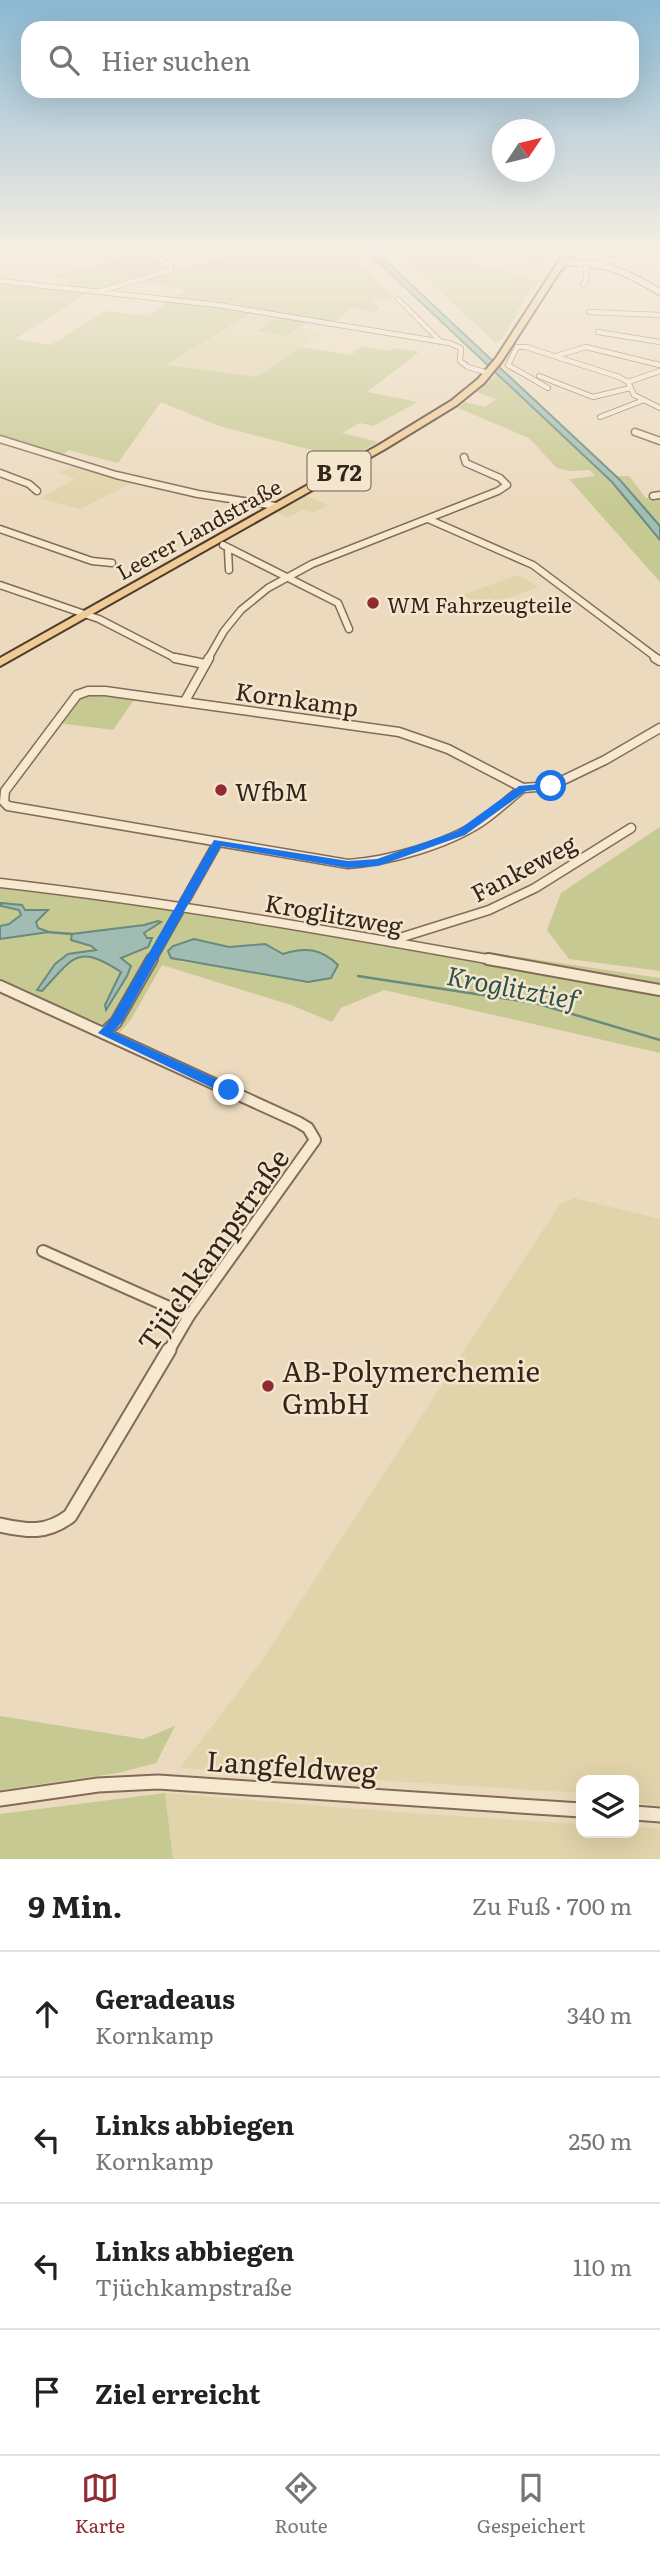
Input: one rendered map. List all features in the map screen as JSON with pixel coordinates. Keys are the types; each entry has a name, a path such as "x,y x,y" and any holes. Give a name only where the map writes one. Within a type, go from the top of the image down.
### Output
{"main road":[{"name":"Leerer Landstraße","path":"0,663 431,419 488,373 516,334"}],"street":[{"path":"391,334 461,348 460,361 464,365 488,373"},
{"path":"433,334 441,342"},
{"path":"614,334 660,342"},
{"path":"556,356 586,346 660,365"},
{"path":"548,388 508,365 517,347 556,356 629,385 634,395 660,408"},
{"path":"537,376 593,397 629,385 660,370"},
{"path":"600,417 647,402 660,401"},
{"path":"635,432 660,441"},
{"path":"0,439 106,473 198,494 276,506"},
{"path":"185,701 224,631 241,610 286,577 507,485 500,478 466,463 464,457"},
{"path":"0,473 29,484 37,491"},
{"path":"428,519 533,565 660,661"},
{"path":"0,529 92,561 111,563"},
{"path":"223,545 338,603 349,629"},
{"path":"229,570 228,551 231,549"},
{"path":"0,585 108,624 164,654 205,664"},
{"name":"Kornkamp","path":"98,691 185,701 414,735 484,766 523,788 461,833 378,862 348,864 26,811 8,806 2,797 77,695 98,691"},
{"path":"523,788 551,786 606,760 660,728"},
{"name":"Fankeweg","path":"389,941 489,910 535,888 631,828"},
{"path":"104,1033 116,1022 218,842"},
{"name":"Kroglitzweg","path":"0,883 88,893 389,941 660,990"},
{"name":"Tjüchkampstraße","path":"0,986 298,1122 314,1134 313,1146 189,1316 70,1516 49,1531 38,1533 0,1525"},
{"path":"43,1251 189,1316"},
{"name":"Langfeldweg","path":"0,1799 97,1785 158,1782 576,1810"},
{"path":"639,1813 660,1815"}],"shaded area":[{"path":"216,334 287,336 321,334 257,377 163,365"},
{"path":"73,465 136,481 80,509 40,498 75,479 58,473"},
{"path":"302,494 328,505 313,513 303,510 288,517 273,511"},
{"path":"518,575 539,587 504,599 519,608 506,613 462,595"},
{"path":"574,1198 660,1219 660,1806 639,1803 639,1775 576,1775 576,1793 180,1768 262,1660 560,1204"},
{"path":"165,1793 576,1824 576,1838 639,1838 639,1827 660,1828 660,1859 173,1859"}],"green space":[{"path":"0,334 23,334 15,339 51,345 69,334 217,334 165,365 257,377 301,347 351,355 362,346 389,351 394,348 419,352 367,392 418,402 373,426 360,423 342,433 379,442 346,459 219,426 161,402 118,463 68,450 60,458 0,437"},
{"path":"486,334 505,334 496,343"},
{"path":"496,374 612,483 660,540 660,582 569,479 595,476 590,470 570,471 557,468 529,438 458,408 465,402 485,407 496,399 477,392"},
{"path":"618,476 629,476 646,498 660,496 660,525"},
{"path":"90,693 136,697 113,730 59,723 77,699"},
{"path":"660,827 660,971 569,959 547,930 561,893"},
{"path":"0,880 102,892 387,937 381,947 405,942 425,943 660,978 660,1053 384,990 341,1008 332,1022 291,1005 162,965 130,1021 120,1032 0,981 0,939 46,932 38,928 36,922 47,910 25,910 22,905 1,903 1,906 19,910 21,915 9,924 0,926","holes":["160,922 143,933 147,938 135,953 120,958 130,965 127,976 105,1005 121,972 88,957 55,964 68,955 97,950 71,940 105,930","205,940 229,947 265,944 283,954 250,973 225,966 182,962 168,951 183,942"]},
{"path":"0,1716 143,1739 175,1726 156,1763 118,1773 0,1790"},
{"path":"165,1793 173,1859 0,1859 0,1814"}],"water":[{"path":"454,334 464,334 620,480 660,526 660,540 612,482"},
{"path":"1,903 22,905 25,910 48,910 36,922 38,928 49,932 0,939 0,926 9,924 21,915 19,910 1,906"},
{"path":"161,922 144,933 147,938 152,938 148,947 121,958 131,966 106,1010 105,1005 121,972 94,958 77,958 61,970 42,991 37,990 55,964 68,954 96,950 71,940 72,934"},
{"path":"194,939 229,947 265,944 283,954 312,950 332,959 338,965 331,978 308,982 171,958 168,951 173,946"}],"waterway":[{"name":"Kroglitztief","path":"47,932 72,934"},
{"name":"Kroglitztief","path":"358,976 535,1003 660,1040"}],"place":[{"name":"WM Fahrzeugteile","path":"373,603"},
{"name":"WfbM","path":"221,790"},
{"name":"AB-Polymerchemie GmbH","path":"268,1386"}],"route":[{"path":"229,1090 104,1033 116,1022 218,842 348,864 378,862 419,850 461,833 482,821 523,788 551,786"}]}
